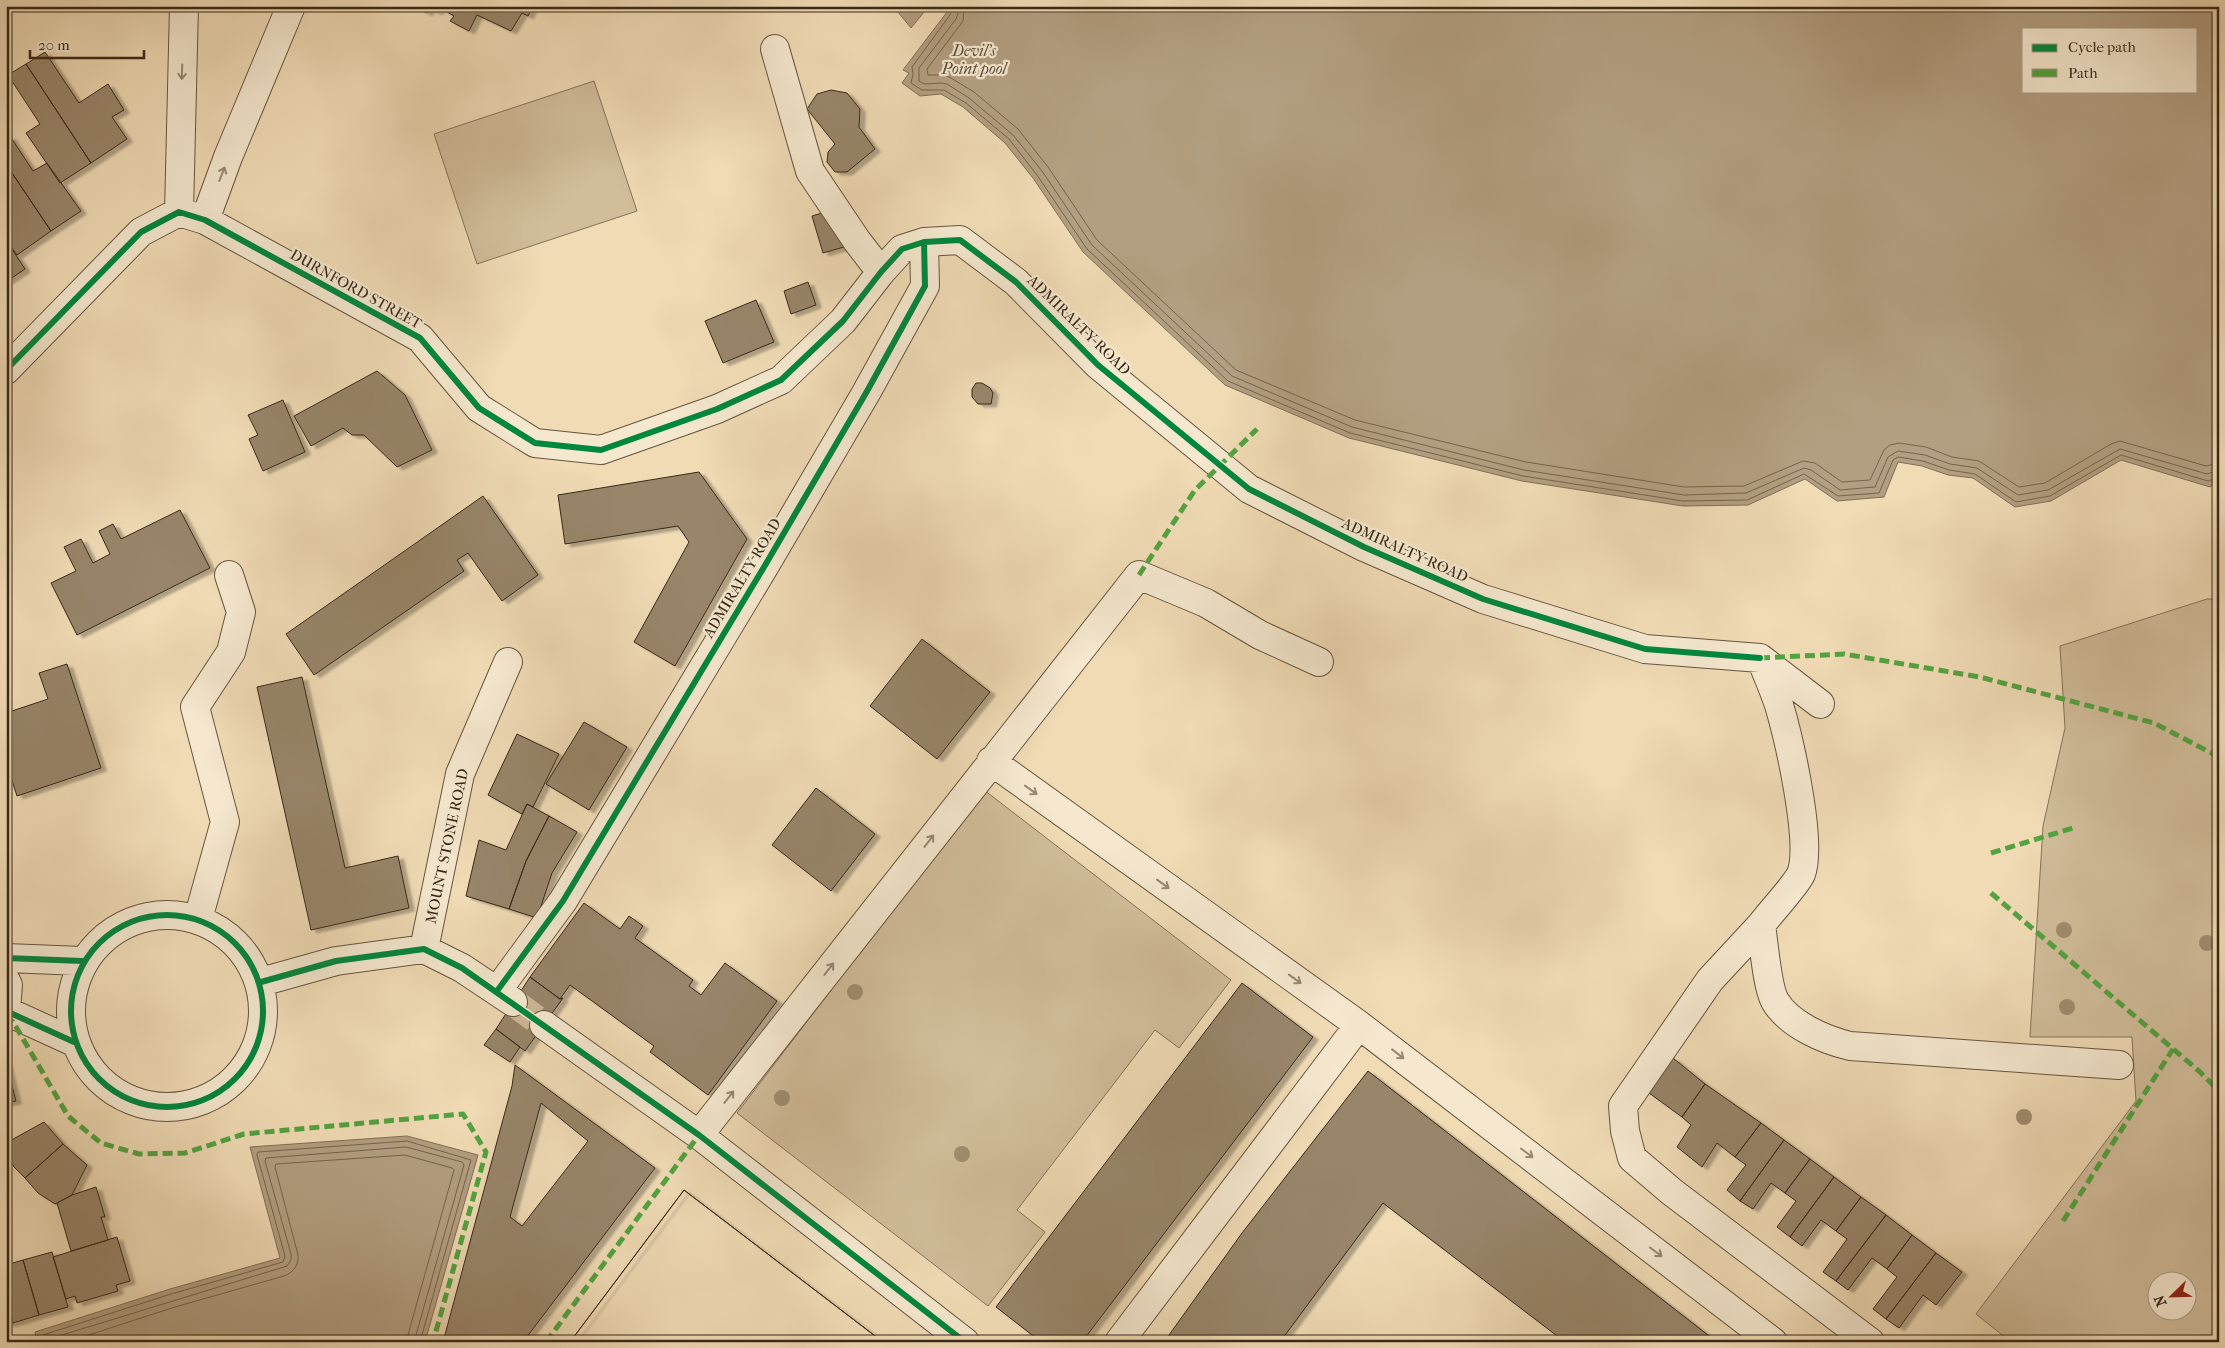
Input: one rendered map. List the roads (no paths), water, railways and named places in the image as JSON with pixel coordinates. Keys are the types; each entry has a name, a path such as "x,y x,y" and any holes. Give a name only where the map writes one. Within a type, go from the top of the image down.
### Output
{"street":[{"path":"6,370 142,232 178,212 184,6"},
{"path":"205,220 291,6"},
{"path":"775,49 810,171 857,241 881,272"},
{"name":"DURNFORD STREET","path":"178,212 205,220 420,338 479,408 535,443 601,450 717,409 781,380 843,321 881,272 902,249 924,242"},
{"name":"ADMIRALTY ROAD","path":"424,949 462,968 505,997 768,562 866,393 925,286 924,242 960,240 1016,282 1098,365 1249,489 1355,542 1483,599 1645,649 1760,658"},
{"path":"198,919 225,822 196,707 231,652 240,612 229,575"},
{"path":"699,1135 1139,575 1206,604 1260,635 1319,662"},
{"path":"1760,658 1820,704"},
{"path":"1760,658 1779,704 1789,744 1802,818 1804,860 1800,876 1761,925 1710,980 1623,1106 1626,1130 1632,1158 1672,1192 1870,1342"},
{"name":"MOUNT STONE ROAD","path":"424,949 460,774 508,662"},
{"path":"991,761 1359,1025 1759,1338"},
{"path":"164,914 198,919 224,932 247,957 261,982 264,1003 262,1026 255,1050 225,1089 195,1104 174,1108 158,1107 141,1105 122,1098 95,1078 74,1042 69,1009 82,961 114,929 145,916 164,914"},
{"path":"1761,925 1774,1000 1782,1009 1814,1034 1831,1041 1850,1046 2119,1065"},
{"path":"261,982 336,961 424,949"},
{"path":"6,958 82,961"},
{"path":"6,981 8,985 6,1011 74,1042"},
{"path":"544,1025 699,1135 966,1342"},
{"path":"1119,1342 1359,1025"}],"water":[{"path":"893,6 929,6 911,28"},
{"name":"Devil's Point pool","path":"942,6 2219,6 2219,480 2210,487 2121,460 2051,501 2015,507 1973,478 1948,475 1922,466 1898,462 1884,497 1837,501 1805,479 1748,505 1683,506 1522,481 1349,438 1225,385 1083,252 1033,178 1005,143 963,107 941,94 920,96 902,83 909,73 903,70 947,12"},
{"path":"407,1136 478,1155 425,1342 37,1342 35,1332 170,1289 280,1258 250,1147"}],"tunnel":[{"path":"513,1002 544,1025"}]}
